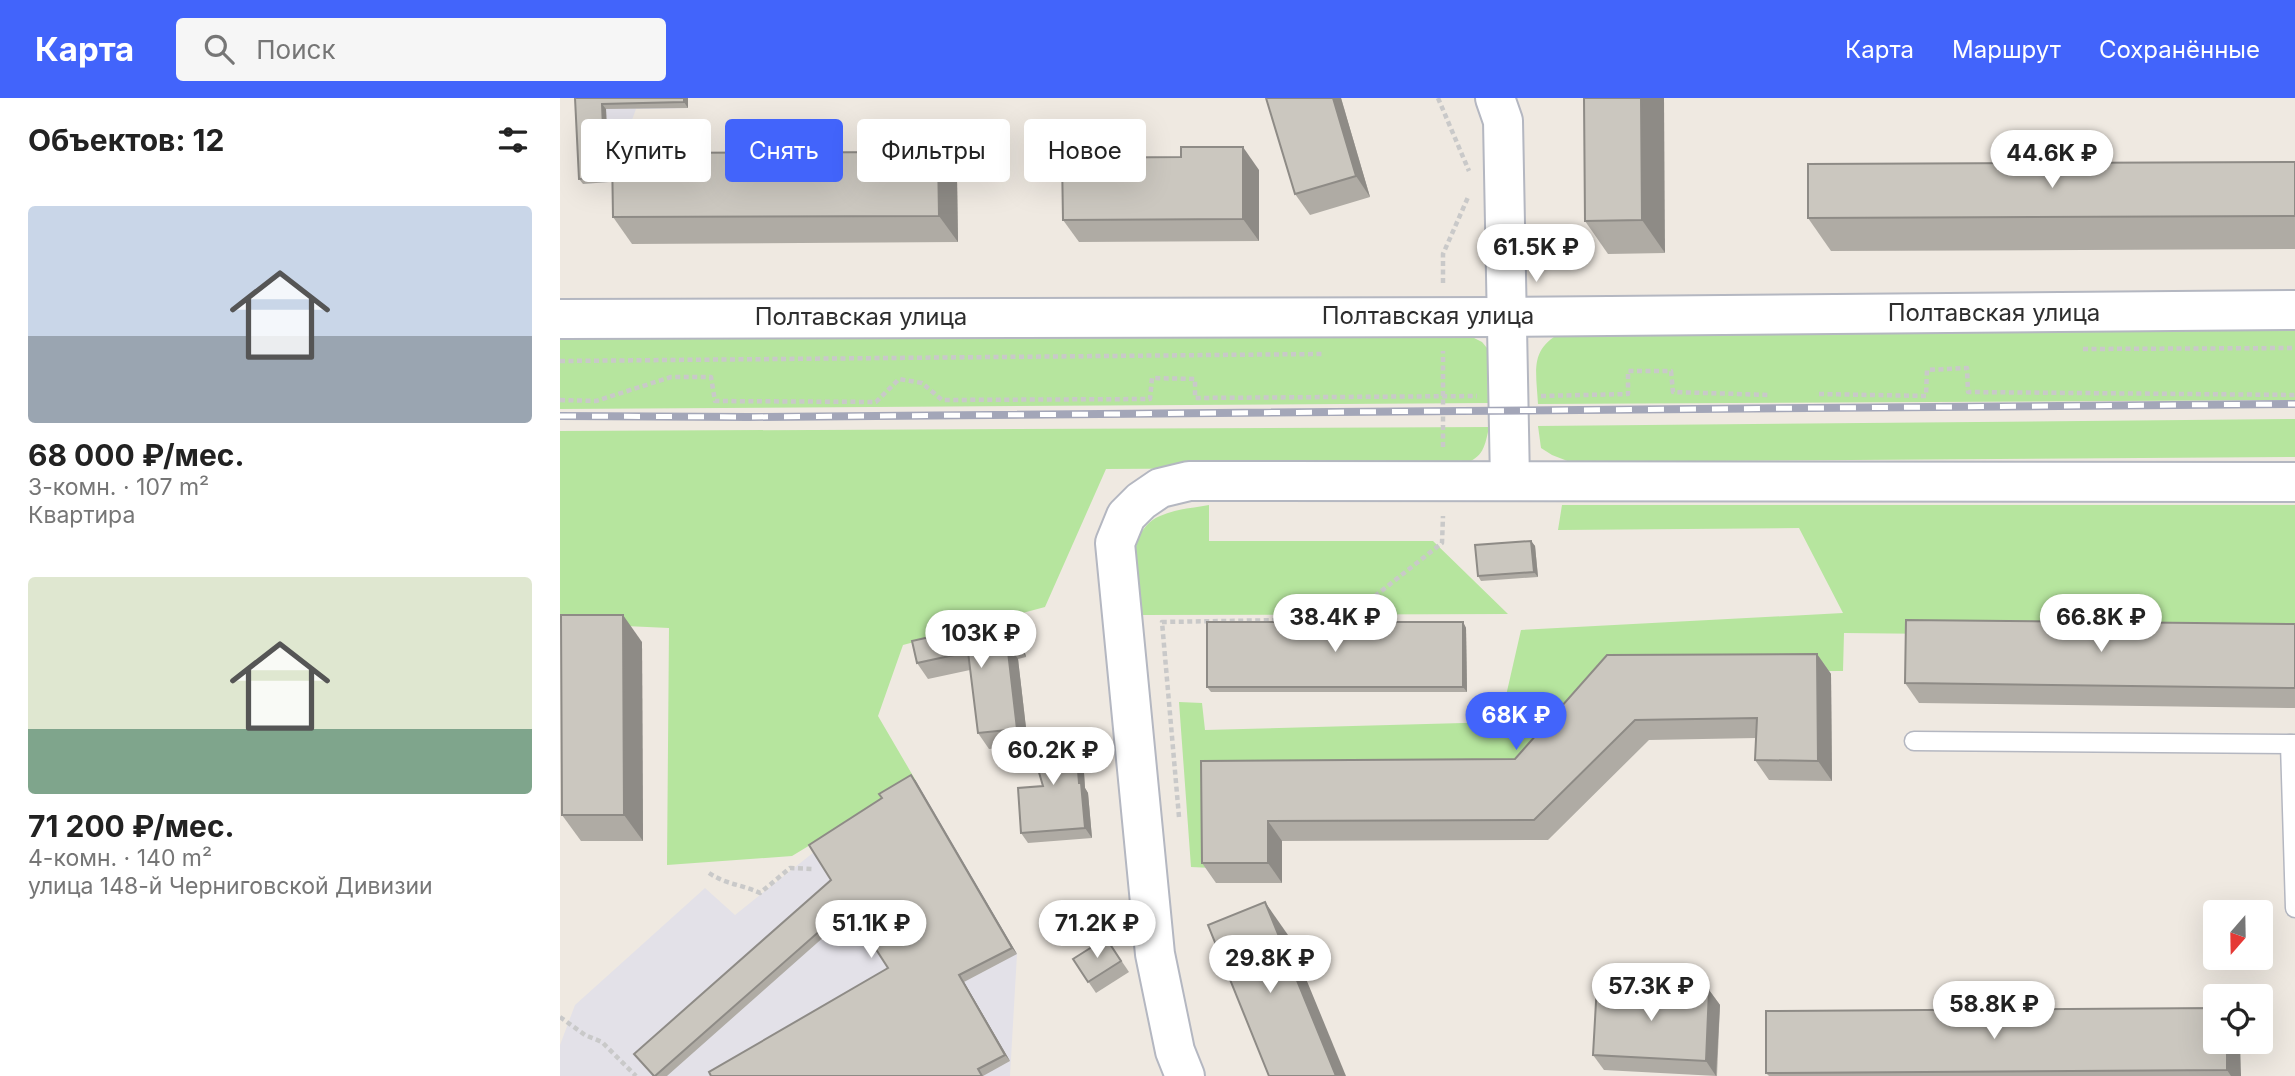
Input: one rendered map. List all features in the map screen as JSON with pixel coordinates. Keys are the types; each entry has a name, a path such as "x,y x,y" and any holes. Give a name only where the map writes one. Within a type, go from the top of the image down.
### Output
{"street":[{"path":"1495,98 1503,121 1510,481"},
{"name":"Полтавская улица","path":"560,318 1507,317 2295,310"},
{"path":"1185,1076 1175,1052 1155,954 1115,543 1126,516 1160,488 1189,481 2295,482"}],"lane":[{"path":"1914,741 2293,744 2295,908"}],"path":[{"path":"1179,830 1162,622 1346,619 1442,543 1443,254 1474,183 1438,98"},
{"path":"1819,394 1926,396 1927,370 1967,368 1968,392 2295,395"},
{"path":"560,400 596,401 671,377 711,377 715,401 876,402 899,379 922,383 942,400 1150,399 1152,378 1195,379 1195,398 1628,394 1628,371 1660,370 1671,370 1673,392 1770,395"},
{"path":"709,873 724,883 760,893 790,867 813,869"},
{"path":"560,1017 584,1035 602,1042 636,1076"}],"shaded area":[{"path":"578,98 688,98 688,108 636,109 632,119 581,119 581,150"},
{"path":"916,781 1017,954 1010,1076 560,1076 560,1045 575,1005 705,888 735,915 814,852"}],"green space":[{"path":"2295,325 2295,400 1538,404 1536,370 1540,352 1554,337 1566,330"},
{"path":"1470,336 1487,348 1488,403 560,409 560,338"},
{"path":"2295,419 2295,457 1570,462 1541,448 1538,426"},
{"path":"1489,427 1481,453 1459,467 1106,469 1045,607 903,645 878,716 916,781 792,856 667,865 669,628 560,623 560,431"},
{"path":"1209,505 1209,541 1433,541 1508,614 1136,615 1134,559 1141,533 1149,523 1160,516"},
{"path":"1562,505 2295,505 2295,638 1844,633 1843,671 1621,672 1528,776 1211,779 1213,868 1191,867 1179,702 1202,703 1205,730 1500,722 1521,630 1843,613 1799,528 1558,530"}],"building":[{"path":"575,98 684,98 684,102 602,104 603,119 581,119 579,179"},
{"path":"1266,98 1333,98 1356,176 1295,194"},
{"path":"1584,98 1641,98 1642,220 1585,221"},
{"path":"1181,147 1243,147 1243,219 1063,220 1062,182 1146,182 1146,157 1181,157"},
{"path":"843,152 857,152 857,182 938,182 939,216 613,217 612,182 711,182 711,153 725,153 725,182 843,182"},
{"path":"2295,162 2295,216 1808,218 1808,164"},
{"path":"1531,541 1534,572 1478,576 1475,545"},
{"path":"561,615 623,615 624,815 562,815"},
{"path":"1009,619 1015,641 1007,643 1017,729 978,733 968,652 917,663 912,641"},
{"path":"1906,620 2295,624 2295,688 1905,683"},
{"path":"1207,622 1463,622 1463,687 1207,687"},
{"path":"1817,654 1818,761 1755,760 1757,718 1635,720 1534,820 1268,821 1268,863 1202,863 1201,761 1515,759 1607,655"},
{"path":"1075,732 1085,828 1021,833 1018,788 1043,786 1028,735"},
{"path":"911,775 1012,948 959,975 1005,1055 978,1069 982,1076 711,1076 709,1072 888,968 848,906 654,1076 634,1054 831,880 809,845 882,798 879,794"},
{"path":"1265,902 1336,1076 1269,1076 1208,925"},
{"path":"1106,938 1121,961 1088,982 1073,959"},
{"path":"1597,984 1709,990 1706,1061 1593,1055"},
{"path":"2203,1008 2203,1054 2227,1054 2227,1070 1766,1073 1766,1011"}],"railway":[{"path":"560,416 749,417 2295,404"}]}
